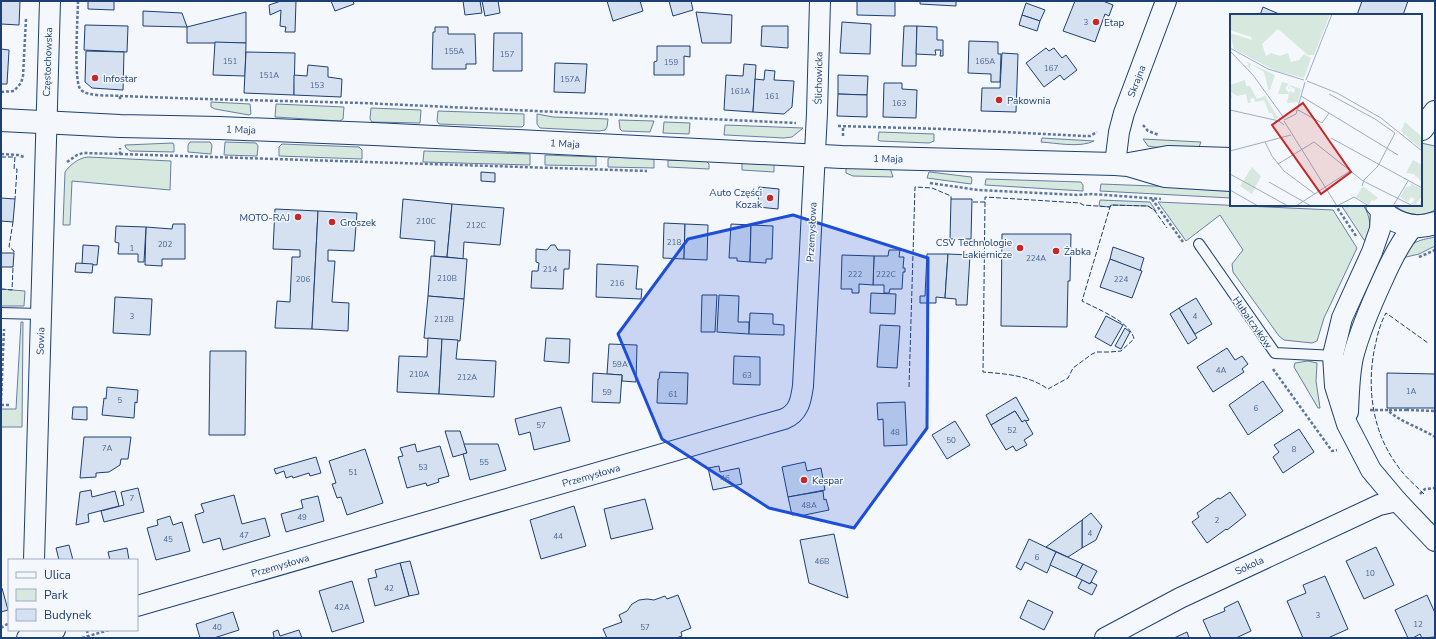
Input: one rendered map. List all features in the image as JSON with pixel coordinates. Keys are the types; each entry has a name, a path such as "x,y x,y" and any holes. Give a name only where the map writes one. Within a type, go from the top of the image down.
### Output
{"street":[{"name":"Częstochowska","path":"46,123 50,1"},
{"name":"Ślichowicka","path":"814,155 817,113 820,1"},
{"name":"Skrajna","path":"1121,164 1119,132 1124,113 1166,1"},
{"path":"1426,130 1435,112"},
{"name":"1 Maja","path":"1,120 46,123 374,134 814,155 1121,164 1168,156 1230,159"},
{"name":"Sowia","path":"34,559 46,123"},
{"name":"Przemysłowa","path":"138,606 790,417 797,410 803,386 814,155"},
{"name":"1 Maja","path":"1121,164 1164,176 1230,180"},
{"path":"1379,208 1391,219 1413,227 1428,226 1435,223"},
{"path":"1379,208 1380,229 1372,252 1342,318 1333,355 1335,386 1347,424 1371,470 1397,501 1435,541"},
{"path":"1347,424 1349,384 1353,357 1364,320 1390,263 1406,235 1413,227"},
{"name":"Sokola","path":"1105,638 1206,585 1379,505 1397,501"},
{"path":"31,635 50,631"}],"lane":[{"name":"Hubalczyków","path":"1199,244 1275,352 1353,357"},
{"path":"3,313 41,314"}],"path":[{"path":"78,1 77,82 81,91 96,95 363,103 799,122"},
{"path":"1,92 14,91 21,83 24,70 26,17"},
{"path":"120,96 120,101"},
{"path":"844,127 944,129 1085,136 1095,134 1099,131"},
{"path":"120,144 120,154"},
{"path":"65,165 71,159 83,153 650,172"},
{"path":"1,154 18,155 27,160"},
{"path":"924,182 978,190 1077,195 1092,194 1166,199"},
{"path":"1336,206 1356,237"},
{"path":"1417,257 1435,250"},
{"path":"1,401 3,313"},
{"path":"1,405 11,405"},
{"path":"1366,406 1367,411 1408,409 1435,411"},
{"path":"1388,410 1392,414 1435,436"},
{"path":"1418,495 1425,489 1435,488"},
{"path":"87,631 88,636"},
{"path":"82,638 106,631"}],"highlighted area":[{"path":"793,215 928,258 927,428 854,528 769,508 662,439 618,334 688,239"}],"green space":[{"path":"211,102 250,104 251,114 249,115 215,109 211,107"},
{"path":"276,104 344,107 343,119 340,121 275,117"},
{"path":"371,108 421,110 420,123 372,122 370,119"},
{"path":"438,111 524,114 524,125 522,127 439,124 437,121"},
{"path":"537,114 553,117 608,119 607,127 605,130 599,131 540,128 537,124"},
{"path":"619,120 654,121 650,132 622,131 620,129"},
{"path":"664,122 690,123 689,134 663,133"},
{"path":"725,125 803,128 792,137 784,138 724,135"},
{"path":"879,132 934,134 934,141 929,143 880,141 878,140"},
{"path":"1042,138 1094,141 1082,144 1068,144 1041,142"},
{"path":"1143,139 1201,142 1199,147 1196,149 1154,147 1148,146"},
{"path":"190,142 210,142 212,145 211,154 188,152 188,145"},
{"path":"225,142 256,143 258,146 257,156 224,155"},
{"path":"173,143 174,152 130,151 125,145"},
{"path":"1422,143 1435,146 1435,210 1419,215 1409,213 1396,206 1422,206"},
{"path":"282,144 359,147 362,150 362,159 279,156 279,147"},
{"path":"424,151 530,154 530,165 423,162"},
{"path":"545,155 596,157 596,166 545,165"},
{"path":"88,157 171,161 170,190 72,181 70,225 63,225 65,172 75,162"},
{"path":"611,157 654,159 654,168 608,167 608,159"},
{"path":"668,160 706,161 709,164 709,169 668,167"},
{"path":"742,162 774,164 774,172 742,170"},
{"path":"846,166 890,168 893,177 853,176 846,173"},
{"path":"929,172 971,177 972,180 971,184 927,178"},
{"path":"986,179 1081,182 1083,185 1083,191 985,185"},
{"path":"1101,184 1230,189 1230,198 1100,191"},
{"path":"1100,200 1150,202 1156,211 1148,206 1099,206"},
{"path":"1158,202 1333,210 1357,248 1324,318 1317,341 1312,343 1284,340 1279,336 1233,272 1232,264 1243,250 1220,215 1186,241"},
{"path":"1342,206 1364,206 1370,222 1368,241 1364,240"},
{"path":"1435,237 1435,246 1419,254 1402,258 1409,248 1415,243"},
{"path":"1,289 25,291 24,306 1,306"},
{"path":"21,322 23,322 22,427 1,427 1,409 16,409"},
{"path":"1308,361 1317,363 1316,381 1320,408 1318,408 1294,367 1295,363"}],"building":[{"path":"1,1 20,1 19,25 1,24"},
{"path":"88,1 114,1 114,10 88,9"},
{"path":"281,1 296,1 295,32 285,32 286,27 280,26 281,10 270,15 269,5"},
{"path":"331,1 353,1 354,4 335,11"},
{"path":"463,1 480,1 482,13 465,15"},
{"path":"482,1 498,1 500,13 485,16"},
{"path":"607,1 640,1 643,11 613,21"},
{"path":"669,1 691,1 693,10 673,16"},
{"path":"857,1 895,1 895,16 857,15"},
{"path":"920,1 956,1 956,6 920,4"},
{"path":"1075,1 1103,1 1113,5 1109,16 1105,14 1095,42 1063,31"},
{"path":"1362,1 1408,1 1403,14 1357,14"},
{"path":"1026,3 1045,10 1040,21 1022,15"},
{"path":"1263,7 1279,14 1260,14"},
{"path":"143,11 182,13 187,27 143,26"},
{"path":"246,12 246,43 187,43 187,27"},
{"path":"696,12 732,15 731,43 702,43"},
{"path":"1022,15 1040,21 1037,31 1019,25"},
{"path":"842,22 871,24 870,54 840,53"},
{"path":"85,25 128,26 127,52 84,50"},
{"path":"762,26 788,26 788,48 761,46"},
{"path":"904,26 917,26 916,66 902,66"},
{"path":"917,26 937,27 937,40 943,40 943,56 940,56 941,50 935,50 936,55 916,54"},
{"path":"435,27 448,27 448,34 475,34 476,64 466,64 466,69 432,69 433,32 435,32"},
{"path":"494,33 522,33 522,71 493,71"},
{"path":"969,41 998,42 998,54 1001,54 1000,82 991,82 991,74 968,73"},
{"path":"215,42 246,43 245,76 213,75"},
{"path":"657,46 690,46 690,57 684,56 684,75 654,75 654,62 657,61"},
{"path":"1046,48 1049,51 1054,48 1062,58 1066,55 1077,70 1064,80 1060,75 1044,87 1026,63"},
{"path":"1,49 9,50 7,84 1,84"},
{"path":"86,51 124,52 123,90 92,88 85,82"},
{"path":"246,52 295,53 294,95 244,93"},
{"path":"1002,53 1018,54 1016,112 981,111 982,88 1000,88"},
{"path":"555,63 587,64 585,93 554,92"},
{"path":"744,64 756,65 753,112 724,110 726,75 743,76"},
{"path":"308,65 328,67 328,77 342,79 341,97 294,95 294,75 307,76"},
{"path":"765,70 775,71 774,80 794,81 792,107 784,114 753,112 755,79 764,80"},
{"path":"838,75 868,76 867,95 838,94"},
{"path":"884,83 902,83 902,89 917,90 916,118 883,117"},
{"path":"838,94 867,95 867,117 837,116"},
{"path":"481,172 495,173 495,182 481,181"},
{"path":"759,187 779,189 778,209 758,207"},
{"path":"1,198 15,199 13,222 1,221"},
{"path":"403,199 452,204 447,257 434,256 435,241 400,238"},
{"path":"951,199 972,199 971,239 950,239"},
{"path":"452,204 504,208 500,245 464,242 463,259 447,257"},
{"path":"275,209 318,211 312,329 275,328 277,301 290,302 292,257 300,257 300,250 273,249"},
{"path":"318,211 357,213 354,251 328,250 328,261 335,261 332,302 349,303 348,331 312,329"},
{"path":"664,223 685,224 684,259 663,258"},
{"path":"173,224 185,224 185,259 162,259 162,266 145,265 146,227 172,229"},
{"path":"685,224 708,225 707,260 684,259"},
{"path":"731,224 751,225 750,262 737,261 737,258 729,258"},
{"path":"751,225 773,226 772,259 766,259 766,263 750,262"},
{"path":"116,226 146,227 144,262 138,262 138,254 118,254 119,243 115,242"},
{"path":"1002,234 1071,234 1067,327 1001,326"},
{"path":"83,245 99,246 97,265 82,264"},
{"path":"551,245 555,245 558,250 570,250 569,269 564,269 563,289 531,288 532,271 538,271 539,263 536,262 536,249 547,250"},
{"path":"1113,247 1144,258 1140,271 1110,259"},
{"path":"889,250 900,250 899,257 904,257 903,268 905,268 905,272 903,272 902,289 890,289 889,293 884,293 884,285 873,285 874,256 888,256"},
{"path":"1,253 14,253 13,267 1,267"},
{"path":"927,254 948,254 945,298 936,297 936,303 920,303 920,296 925,296"},
{"path":"948,254 970,255 967,305 956,305 956,299 945,298"},
{"path":"842,255 874,256 873,285 859,284 859,293 852,293 852,289 841,289"},
{"path":"431,256 467,259 464,299 428,296"},
{"path":"1110,259 1142,271 1132,298 1100,287"},
{"path":"76,263 93,264 92,273 75,272"},
{"path":"597,264 638,266 636,289 642,289 641,299 596,297"},
{"path":"871,293 896,294 895,314 870,313"},
{"path":"702,295 717,295 715,332 701,332"},
{"path":"719,295 739,296 738,322 749,322 749,334 717,332"},
{"path":"428,296 464,299 460,341 424,338"},
{"path":"115,297 152,299 150,335 113,333"},
{"path":"1196,298 1212,324 1195,334 1179,308"},
{"path":"1179,308 1197,338 1188,344 1170,314"},
{"path":"750,313 773,314 773,324 784,325 784,335 749,334"},
{"path":"1106,316 1123,325 1111,346 1095,337"},
{"path":"880,325 900,326 897,368 877,367"},
{"path":"1125,328 1130,332 1121,349 1115,346"},
{"path":"428,338 442,339 439,394 397,392 399,356 427,357"},
{"path":"546,338 570,339 569,363 544,361"},
{"path":"442,339 458,340 456,359 496,361 494,397 439,394"},
{"path":"609,344 637,345 636,382 622,381 622,375 607,374"},
{"path":"1227,348 1235,360 1242,356 1248,364 1242,369 1244,372 1213,392 1197,367"},
{"path":"210,351 246,351 245,435 209,435"},
{"path":"734,356 760,357 760,385 733,384"},
{"path":"660,372 688,373 687,404 657,403 658,379"},
{"path":"593,373 622,375 620,403 592,402"},
{"path":"1387,373 1435,374 1435,408 1387,408"},
{"path":"1263,381 1283,411 1248,435 1229,405"},
{"path":"107,387 138,390 137,403 135,402 134,418 102,415"},
{"path":"1016,397 1029,420 1022,422 1015,411 991,425 986,415"},
{"path":"905,402 907,445 884,446 883,419 878,420 877,403"},
{"path":"73,407 87,407 87,420 72,419"},
{"path":"561,407 570,441 534,450 530,432 519,435 515,419"},
{"path":"1015,411 1022,422 1025,420 1033,434 1024,440 1027,445 1016,451 1013,446 1006,450 991,425"},
{"path":"955,421 970,445 947,459 932,435"},
{"path":"1299,429 1314,452 1283,473 1273,457 1279,452 1274,445"},
{"path":"445,431 460,431 467,453 453,457"},
{"path":"84,437 131,437 128,459 121,459 120,465 109,472 96,473 96,477 80,478"},
{"path":"415,444 417,452 440,446 449,476 438,479 439,482 427,486 426,483 407,488 398,457 403,456 400,448"},
{"path":"464,444 498,444 506,470 470,480 463,454 467,453"},
{"path":"365,449 383,503 347,515 341,497 337,498 332,484 336,483 329,461"},
{"path":"316,457 321,473 310,476 309,473 293,478 292,476 286,478 284,471 276,474 274,469"},
{"name":"Kespar","path":"805,462 807,471 821,468 825,490 788,497 782,467"},
{"path":"719,466 720,472 739,468 742,484 713,490 708,468"},
{"path":"138,488 144,512 104,522 101,511 124,505 121,492"},
{"path":"91,490 92,497 115,491 119,506 88,514 89,522 76,525 80,492"},
{"path":"823,491 824,500 826,499 829,510 800,516 799,514 792,515 788,497"},
{"path":"1230,492 1246,515 1207,543 1192,522 1199,517 1197,513 1218,498 1220,499"},
{"path":"234,495 242,524 265,518 270,536 223,550 220,538 203,543 195,515 204,512 201,504"},
{"path":"318,496 324,521 286,532 281,514 303,508 301,500"},
{"path":"645,499 653,529 611,539 604,509"},
{"path":"574,506 586,546 541,559 530,520"},
{"path":"1091,513 1102,526 1096,540 1082,548 1082,520"},
{"path":"170,516 173,525 182,522 190,551 156,560 147,528 158,525 157,520"},
{"path":"1082,520 1082,548 1068,557 1046,547"},
{"path":"834,534 848,598 809,583 800,540"},
{"path":"1029,539 1056,552 1047,573 1025,562 1021,570 1016,567"},
{"path":"69,545 73,559 59,559 56,548"},
{"path":"1376,547 1394,585 1364,599 1346,561"},
{"path":"127,548 129,559 110,559 108,552"},
{"path":"1056,552 1083,564 1076,577 1050,565"},
{"path":"410,561 419,594 409,596 400,563"},
{"path":"400,563 409,596 375,606 368,579 377,577 375,570"},
{"path":"1083,564 1097,571 1090,584 1076,577"},
{"path":"1325,576 1348,629 1328,638 1303,638 1287,601 1306,593 1303,585"},
{"path":"1082,580 1090,584 1091,582 1097,585 1092,595 1078,588"},
{"path":"352,581 364,622 332,632 319,591"},
{"path":"1,588 8,610 1,612"},
{"path":"678,595 691,628 681,632 682,636 676,638 607,638 603,629 622,622 619,615 627,611 632,604 639,600 654,600 665,596 667,599"},
{"path":"1427,595 1435,613 1435,637 1422,638 1420,634 1413,638 1408,638 1395,610"},
{"path":"1028,600 1053,612 1044,630 1020,618"},
{"path":"1238,601 1251,631 1236,638 1211,638 1203,620 1225,611 1224,608"},
{"path":"233,612 239,630 214,638 200,638 196,624"},
{"path":"278,630 280,636 299,630 302,638 273,638 273,632"},
{"path":"1187,632 1189,638 1174,638"}],"fence":[{"path":"1,157 15,157 14,169 17,169 15,199"},
{"path":"909,387 915,187 932,188 951,196 951,199"},
{"path":"973,202 985,202 985,197 1080,203 1083,205 1110,207 1111,205 1148,206 1155,211 1167,228"},
{"path":"985,202 983,372 1025,378 1048,389 1068,378 1073,368 1092,354 1097,352 1121,351 1134,339 1132,333 1127,327 1104,312 1082,301 1110,207"},
{"path":"13,222 9,247 14,251 14,253"},
{"path":"1,289 12,290 13,267"},
{"path":"1424,494 1406,477 1388,451 1381,437 1373,406 1371,374 1377,338 1381,323 1386,313 1428,343"}],"place":[{"name":"Etap","path":"1096,22"},
{"name":"Infostar","path":"95,78"},
{"name":"Pakownia","path":"999,100"},
{"name":"Auto Części Kozak","path":"770,198"},
{"name":"MOTO-RAJ","path":"298,217"},
{"name":"Groszek","path":"332,222"},
{"name":"CSV Technologie Lakiernicze","path":"1020,248"},
{"name":"Żabka","path":"1056,251"},
{"name":"Kespar","path":"804,480"}]}
